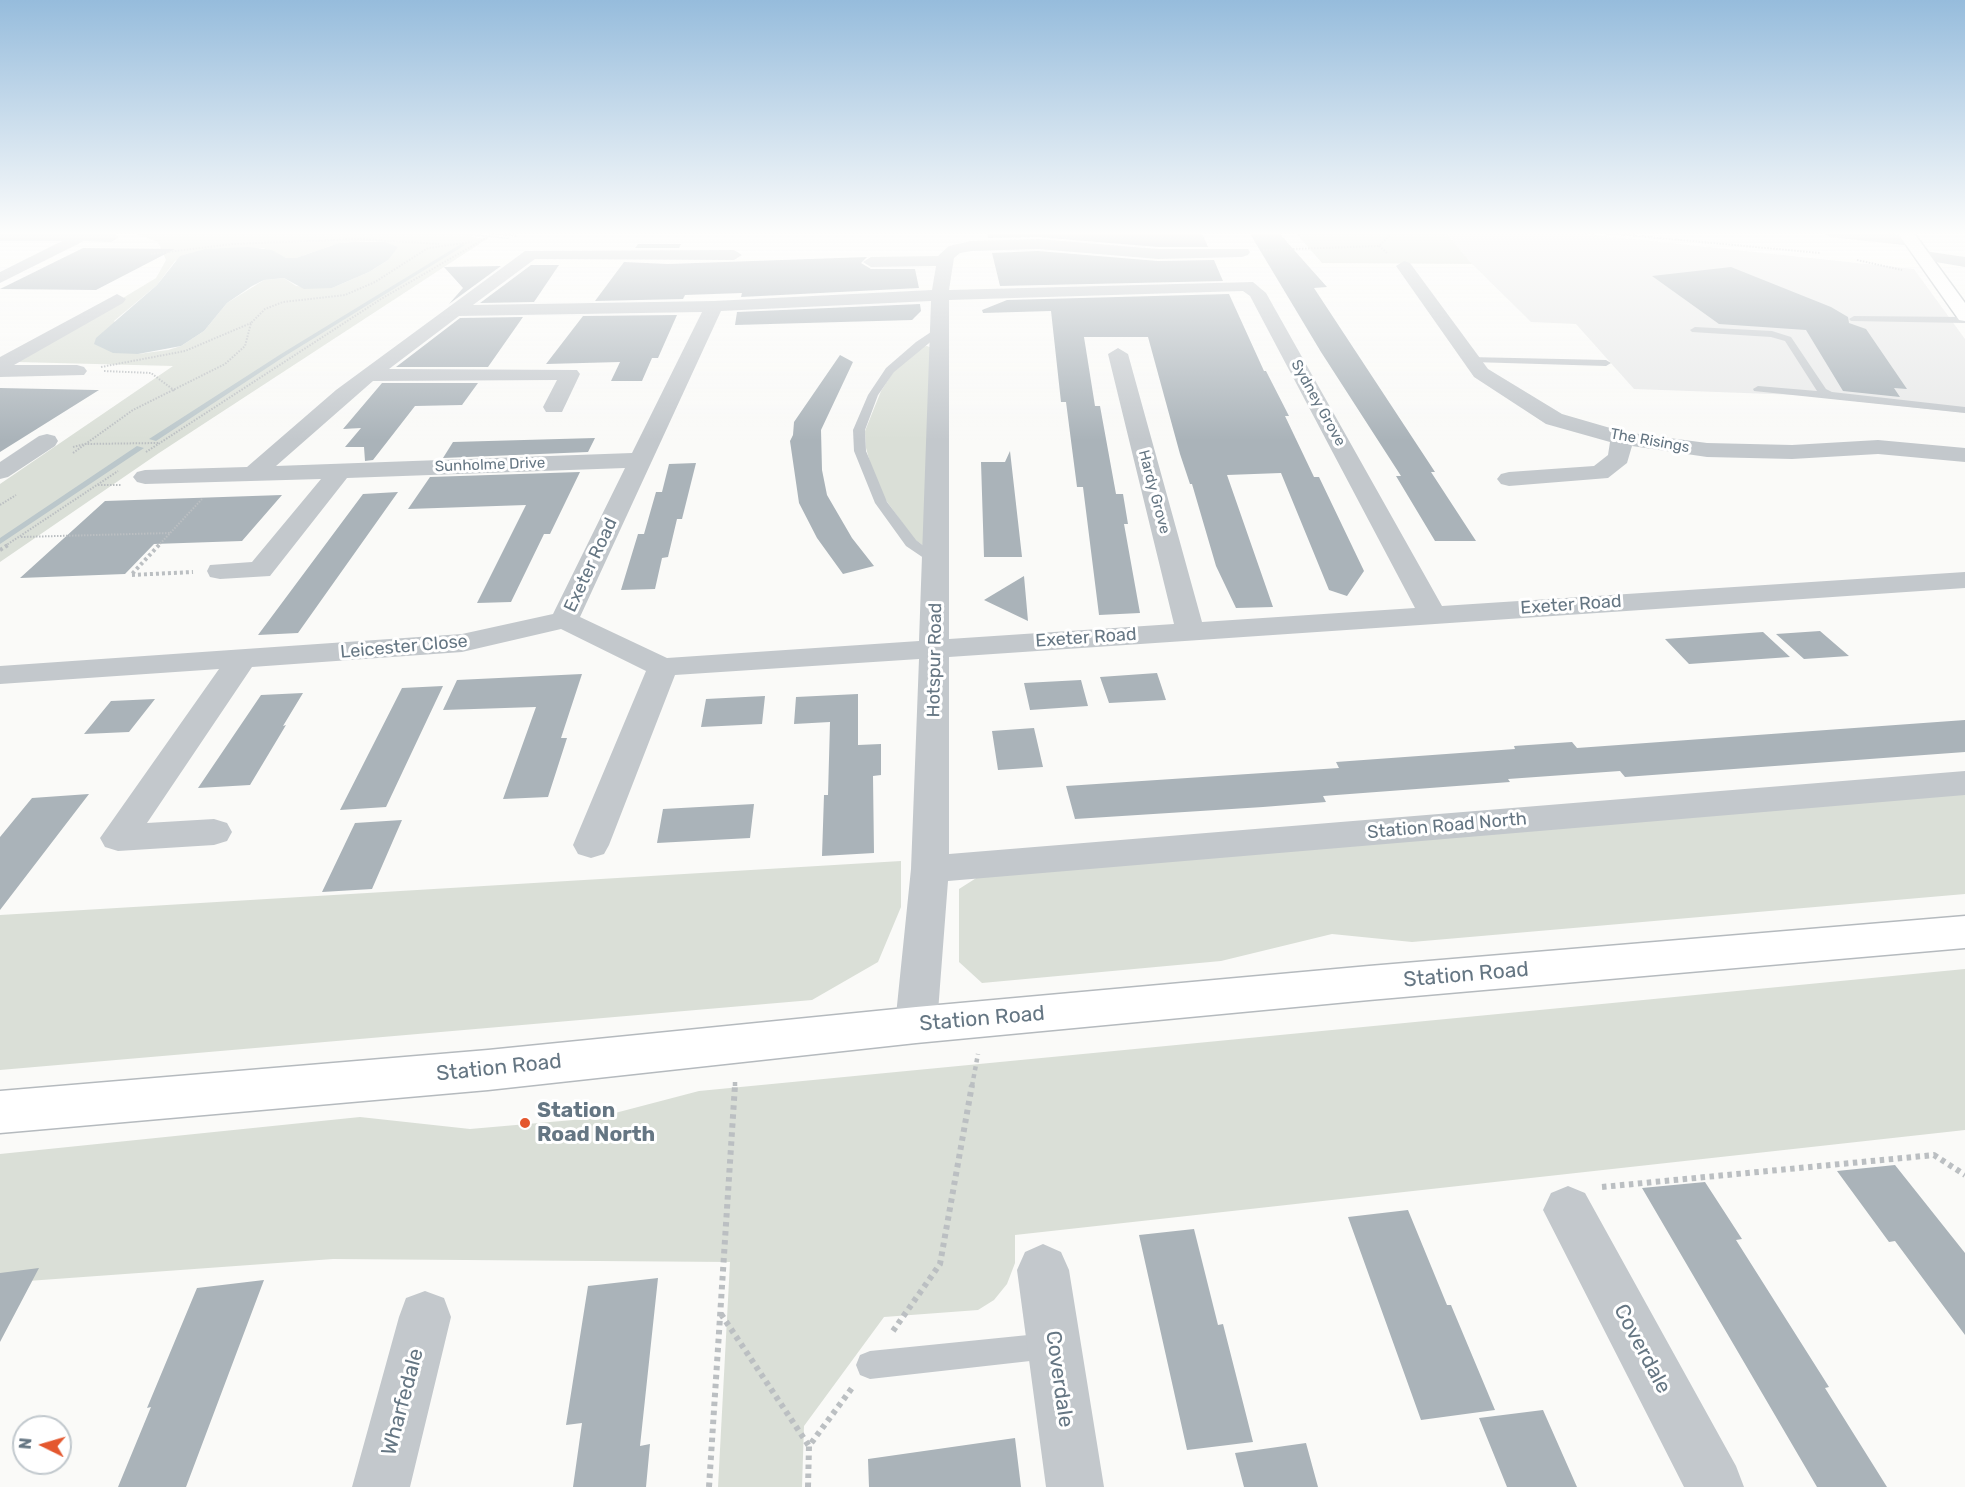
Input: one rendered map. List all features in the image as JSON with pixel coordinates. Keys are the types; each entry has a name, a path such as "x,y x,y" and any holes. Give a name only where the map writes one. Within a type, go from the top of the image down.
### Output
{"main road":[{"path":"1954,301 1965,318"},
{"name":"Station Road","path":"0,1112 488,1070 916,1025 1369,983 1965,932"}],"street":[{"path":"0,365 113,301"},
{"path":"253,474 369,375 468,301"},
{"name":"Sydney Grove","path":"714,306 809,301"},
{"name":"Hotspur Road","path":"916,1025 930,869 936,650 940,301"},
{"name":"Sydney Grove","path":"1261,301 1432,614"},
{"name":"The Risings","path":"1430,301 1481,373 1554,419 1622,438 1707,450 1792,452 1878,447 1965,454"},
{"path":"455,311 714,306"},
{"name":"Exeter Road","path":"714,306 564,620 663,667 1965,580"},
{"path":"62,312 94,312"},
{"name":"Hardy Grove","path":"1118,354 1190,630"},
{"path":"0,371 77,371"},
{"path":"369,375 570,374 554,406"},
{"path":"1509,479 1600,473 1619,458 1622,438"},
{"path":"5,465 47,441"},
{"name":"Sunholme Drive","path":"143,466 226,475 641,460"},
{"path":"220,571 260,570 340,471"},
{"name":"Leicester Close","path":"0,675 462,644 564,620"},
{"path":"214,831 118,838 241,660"},
{"path":"591,844 663,667"},
{"name":"Station Road North","path":"930,869 1965,783"},
{"name":"Coverdale","path":"1568,1210 1715,1487"},
{"name":"Coverdale","path":"1043,1270 1075,1487"},
{"name":"Wharfedale","path":"381,1487 426,1317"}],"lane":[{"path":"1854,319 1965,318"},
{"path":"937,563 911,543 880,503 860,451 859,430 873,394 890,370 919,344 940,330"},
{"path":"1695,330 1772,334 1788,339 1822,391 1828,395"},
{"path":"1472,359 1606,363"},
{"path":"1758,389 1965,410"},
{"path":"870,1365 1054,1346"}],"path":[{"path":"77,371 186,351 251,323 265,309 289,301"},
{"path":"143,466 159,443 377,301"},
{"path":"71,454 133,411 206,376 238,353 248,338 251,323"},
{"path":"77,371 145,372 176,391"},
{"path":"85,444 159,443"},
{"path":"0,550 124,467"},
{"path":"220,571 131,575 226,475"},
{"path":"0,505 21,491"},
{"path":"21,537 170,533"},
{"path":"808,1446 870,1365 940,1264 984,1020"},
{"path":"709,1487 735,1080"},
{"path":"1568,1210 1579,1190 1934,1155 1965,1175"},
{"path":"720,1313 808,1446 808,1487"}],"shaded area":[{"path":"117,301 137,301 114,321 138,354 181,346 204,331 230,301 391,301 159,453 0,562 0,484 173,366 17,362"},
{"path":"138,301 229,301 204,331 181,346 138,354 113,353 94,344 96,338"},
{"path":"1510,301 1938,301 1965,339 1965,413 1799,395 1634,389 1576,324 1531,322"},
{"path":"927,346 934,349 924,546 914,539 885,499 872,470 866,448 865,431 881,391 894,371 919,347"},
{"path":"1965,794 1965,894 1412,942 1332,934 1221,961 982,983 959,962 959,889 981,875"},
{"path":"901,861 901,907 878,962 812,1000 0,1070 0,915"},
{"path":"1965,969 1965,1130 1015,1235 1015,1263 1007,1284 994,1300 978,1310 884,1317 804,1426 802,1487 718,1487 730,1262 333,1259 0,1283 0,1154 360,1117 470,1129 596,1118 699,1091"}],"building":[{"path":"482,301 534,301 534,302 480,303"},
{"path":"1004,301 1232,301 1264,371 1289,416 1285,416 1314,477 1319,477 1364,571 1347,596 1329,590 1281,473 1227,475 1273,607 1236,608 1216,566 1192,484 1190,484 1180,454 1148,337 1084,337 1095,406 1100,406 1116,494 1123,494 1128,524 1124,524 1140,613 1099,615 1083,487 1077,487 1066,402 1061,402 1051,311 983,313 982,310"},
{"path":"1291,301 1323,301 1435,472 1431,472 1476,541 1435,541 1396,476 1401,476"},
{"path":"1687,301 1817,301 1848,317 1849,323 1866,329 1907,389 1894,388 1900,397 1843,391 1806,330 1719,324"},
{"path":"920,304 921,311 912,320 735,325 737,312"},
{"path":"677,315 658,358 652,358 642,381 611,381 620,362 546,364 583,316"},
{"path":"523,317 488,367 396,367 460,318"},
{"path":"840,355 853,362 821,430 822,470 827,495 852,538 874,566 843,574 817,538 799,503 790,441 794,422"},
{"path":"382,383 478,383 462,405 415,406 373,460 365,461 364,447 345,447 361,428 343,429"},
{"path":"0,388 96,390 99,390 0,452"},
{"path":"595,438 588,452 443,458 453,442"},
{"path":"1010,451 1022,557 984,557 981,462 1005,462"},
{"path":"696,463 682,519 677,519 668,557 662,558 655,589 621,590 638,534 644,534 656,492 662,492 669,464"},
{"path":"580,472 550,534 544,534 511,602 477,603 526,505 408,509 430,477"},
{"path":"398,492 298,633 258,635 363,494"},
{"path":"282,495 242,541 154,544 125,574 20,578 105,501"},
{"path":"1024,576 1028,621 984,600"},
{"path":"1820,631 1849,656 1804,659 1776,634"},
{"path":"1763,632 1790,657 1689,664 1665,639"},
{"path":"1157,673 1166,700 1109,703 1100,677"},
{"path":"582,674 561,738 567,738 548,797 503,799 536,707 443,710 457,680"},
{"path":"1081,680 1088,706 1030,710 1024,683"},
{"path":"443,686 386,807 340,810 402,688"},
{"path":"303,693 250,785 198,788 261,695"},
{"path":"858,694 858,745 881,744 881,775 873,776 874,853 822,856 824,795 828,795 830,722 794,724 796,697"},
{"path":"765,696 762,724 701,727 706,699"},
{"path":"155,699 129,732 84,734 111,701"},
{"path":"1965,720 1965,752 1625,777 1620,771 1508,779 1510,782 1323,796 1326,802 1263,807 1075,819 1066,786 1339,768 1336,762 1515,749 1514,746 1572,742 1577,748"},
{"path":"1034,728 1043,767 998,770 992,731"},
{"path":"89,794 0,910 0,837 32,798"},
{"path":"754,804 750,838 657,843 663,809"},
{"path":"402,820 372,889 322,892 355,823"},
{"path":"1895,1165 1965,1253 1965,1335 1895,1241 1889,1242 1837,1171"},
{"path":"1705,1182 1742,1239 1736,1240 1829,1387 1825,1388 1887,1487 1817,1487 1642,1188"},
{"path":"1408,1210 1447,1305 1451,1305 1495,1410 1421,1420 1348,1217"},
{"path":"1194,1229 1218,1325 1223,1324 1253,1442 1187,1450 1139,1235"},
{"path":"39,1268 0,1342 0,1273"},
{"path":"658,1278 640,1446 650,1444 646,1487 573,1487 582,1423 566,1425 588,1286"},
{"path":"264,1280 186,1487 118,1487 151,1407 147,1408 197,1288"},
{"path":"1543,1410 1577,1487 1507,1487 1479,1418"},
{"path":"1015,1438 1021,1487 869,1487 868,1459"},
{"path":"1306,1443 1318,1487 1244,1487 1235,1453"}],"waterway":[{"path":"153,439 371,301"},
{"path":"0,542 140,448"}],"place":[{"name":"Station Road North","path":"525,1123"}]}
